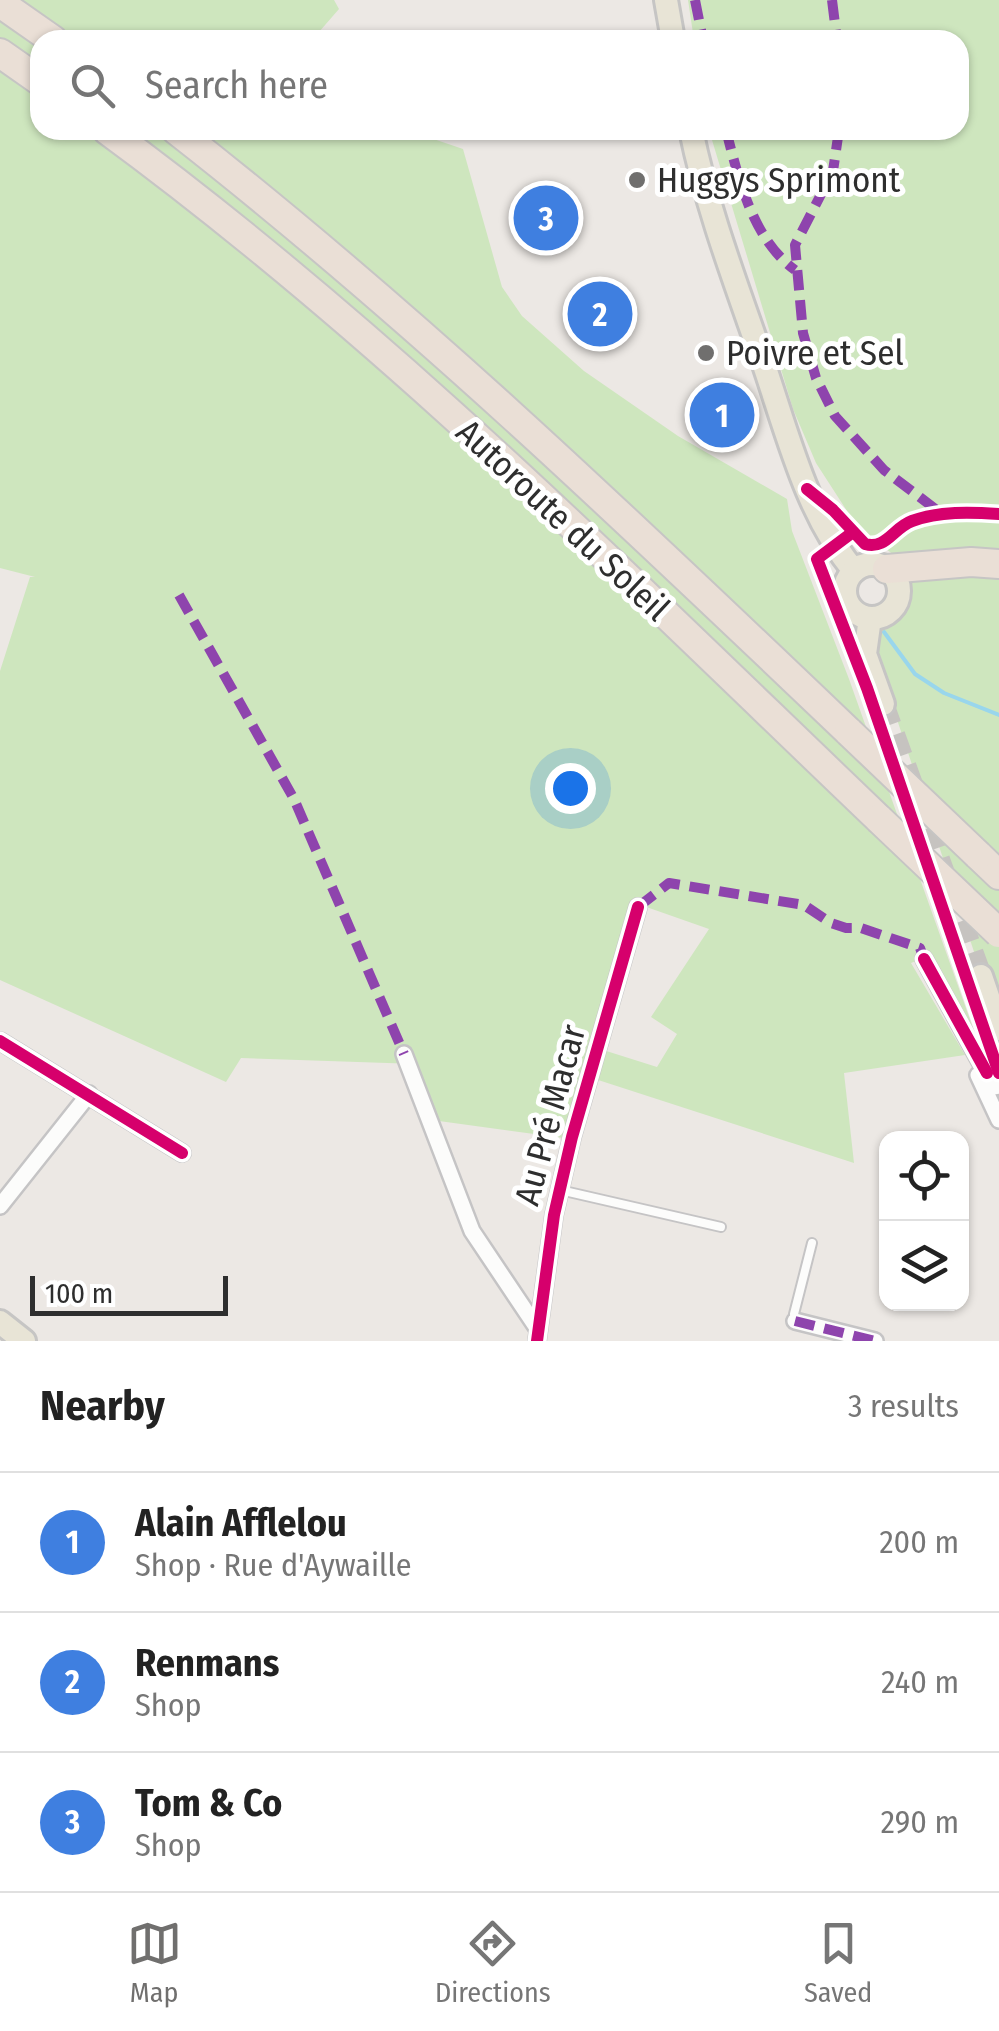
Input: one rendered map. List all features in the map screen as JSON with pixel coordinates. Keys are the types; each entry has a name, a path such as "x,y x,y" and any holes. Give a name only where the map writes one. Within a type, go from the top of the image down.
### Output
{"highway":[{"path":"0,3 39,30"},
{"path":"0,53 30,74"},
{"name":"Autoroute du Soleil","path":"120,140 234,227 415,381 999,933"},
{"name":"Autoroute du Soleil","path":"189,140 439,346 999,876"},
{"path":"886,568 999,564"}],"main road":[{"path":"666,0 671,30"},
{"path":"694,140 720,236 810,498 834,546 854,570"},
{"path":"870,564 886,568 898,584 899,594 889,612 870,618 854,611 845,595 845,586 854,570 870,564"},
{"path":"870,618 865,654 884,704"},
{"path":"981,976 999,1029"},
{"path":"0,1322 24,1341"}],"street":[{"name":"Au Pré Macar","path":"537,1334 560,1190 638,908"},
{"path":"924,959 994,1087 999,1086"},
{"path":"0,1041 182,1153"},
{"path":"970,1042 972,1063 999,1120"},
{"name":"Au Pré Macar","path":"404,1054 472,1230 537,1334"},
{"path":"0,1206 88,1094"},
{"path":"795,1321 875,1341"}],"lane":[{"path":"560,1190 721,1226"},
{"path":"795,1321 812,1242"}],"green space":[{"path":"0,0 334,0 339,9 321,30 30,30 30,140 436,140 463,149 502,287 522,316 584,371 678,436 787,499 792,531 849,679 973,1028 974,1043 928,956 911,963 965,1055 844,1073 854,1163 592,1078 600,1049 657,1067 677,1034 651,1017 709,929 635,903 564,1138 439,1121 417,1064 241,1058 226,1082 0,980 0,671 30,577 35,577 0,568"},
{"path":"688,0 999,0 999,1012 984,982 875,653 876,628 897,611 903,593 894,555 858,528 816,463 793,409 712,140 969,140 969,30 692,30"}],"waterway":[{"path":"884,632 915,674 944,693 999,715"}],"tunnel":[{"path":"883,704 981,976"}],"marked path":[{"path":"695,0 701,30"},
{"path":"832,0 836,30"},
{"path":"729,140 742,188 758,225 780,257 795,270"},
{"path":"838,140 833,171 795,245 803,333 816,378 835,416 884,470 942,514"},
{"path":"179,595 294,799 404,1054"},
{"path":"638,907 669,883 804,905 831,923 861,928 920,948 924,959"},
{"path":"795,1321 875,1341"}],"cycle path":[{"path":"807,489 865,544 872,545 884,541 905,524 933,515 999,514"},
{"path":"853,532 817,559 867,688 999,1073"},
{"path":"537,1341 554,1215 572,1137 638,907"},
{"path":"924,959 987,1073"},
{"path":"0,1041 182,1153"}],"place":[{"name":"Huggys Sprimont","path":"637,180"},
{"name":"Tom & Co","path":"546,218"},
{"name":"Renmans","path":"600,314"},
{"name":"Poivre et Sel","path":"706,353"},
{"name":"Alain Afflelou","path":"722,415"}]}
